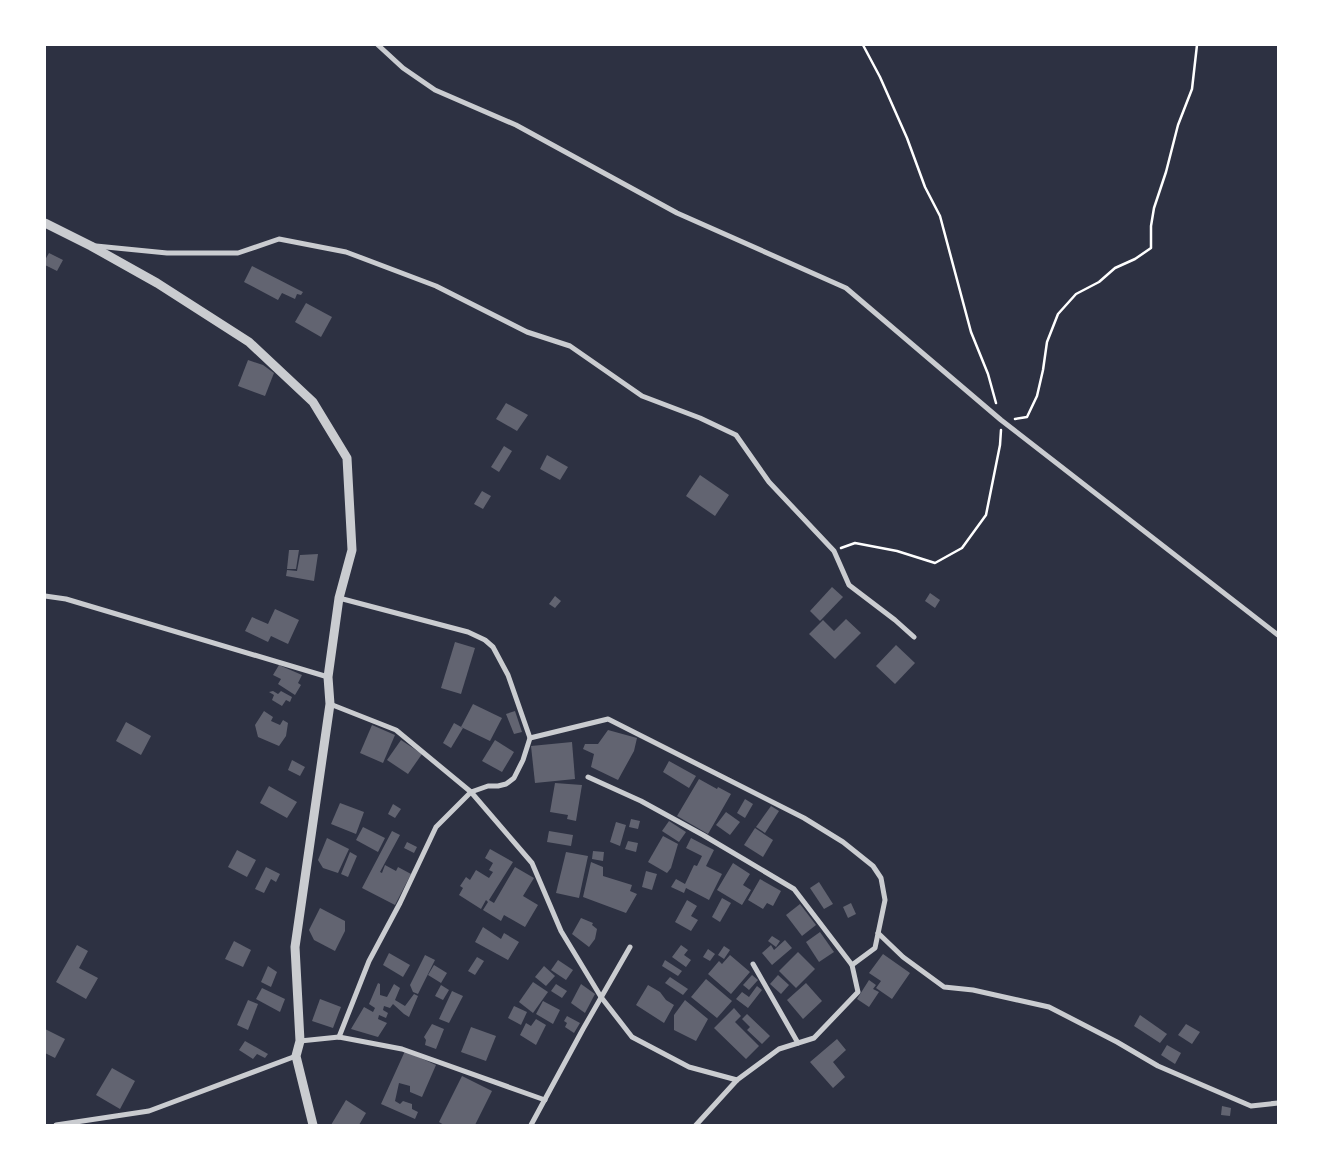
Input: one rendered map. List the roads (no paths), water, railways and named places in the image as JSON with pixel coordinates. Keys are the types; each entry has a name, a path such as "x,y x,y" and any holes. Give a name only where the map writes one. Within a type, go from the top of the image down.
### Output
{"street":[{"path":"378,45 403,68 435,90 516,124 677,213 846,288 1001,420 1278,635"},
{"path":"45,223 157,282 249,342 314,402 346,458 352,550 339,598 328,677 330,704 295,947 300,1041 296,1056 312,1125"},
{"path":"91,246 167,253 238,254 279,239 346,252 436,286 527,332 570,346 642,396 700,418 736,435 769,482 834,551 850,584 914,637"},
{"path":"45,596 66,599 328,677"},
{"path":"339,598 468,632 485,640 492,647 508,675 530,738 523,760 514,778 506,784 488,786 471,792 436,827 400,903 369,960 339,1037"},
{"path":"330,704 396,730 471,792 532,863 561,931 601,997 632,1037 689,1067 737,1080"},
{"path":"530,738 608,719 804,818 843,842 873,866 881,878 885,900 875,948 852,965"},
{"path":"588,777 641,801 687,826 794,889 852,965 858,992 814,1038 779,1049 737,1080 696,1125"},
{"path":"878,933 944,987 973,990 1049,1007 1118,1042 1158,1066 1251,1106 1278,1103"},
{"path":"531,1125 630,947"},
{"path":"753,964 798,1043"},
{"path":"300,1041 339,1037 402,1049 545,1100"},
{"path":"56,1125 149,1111 296,1056"}]}
